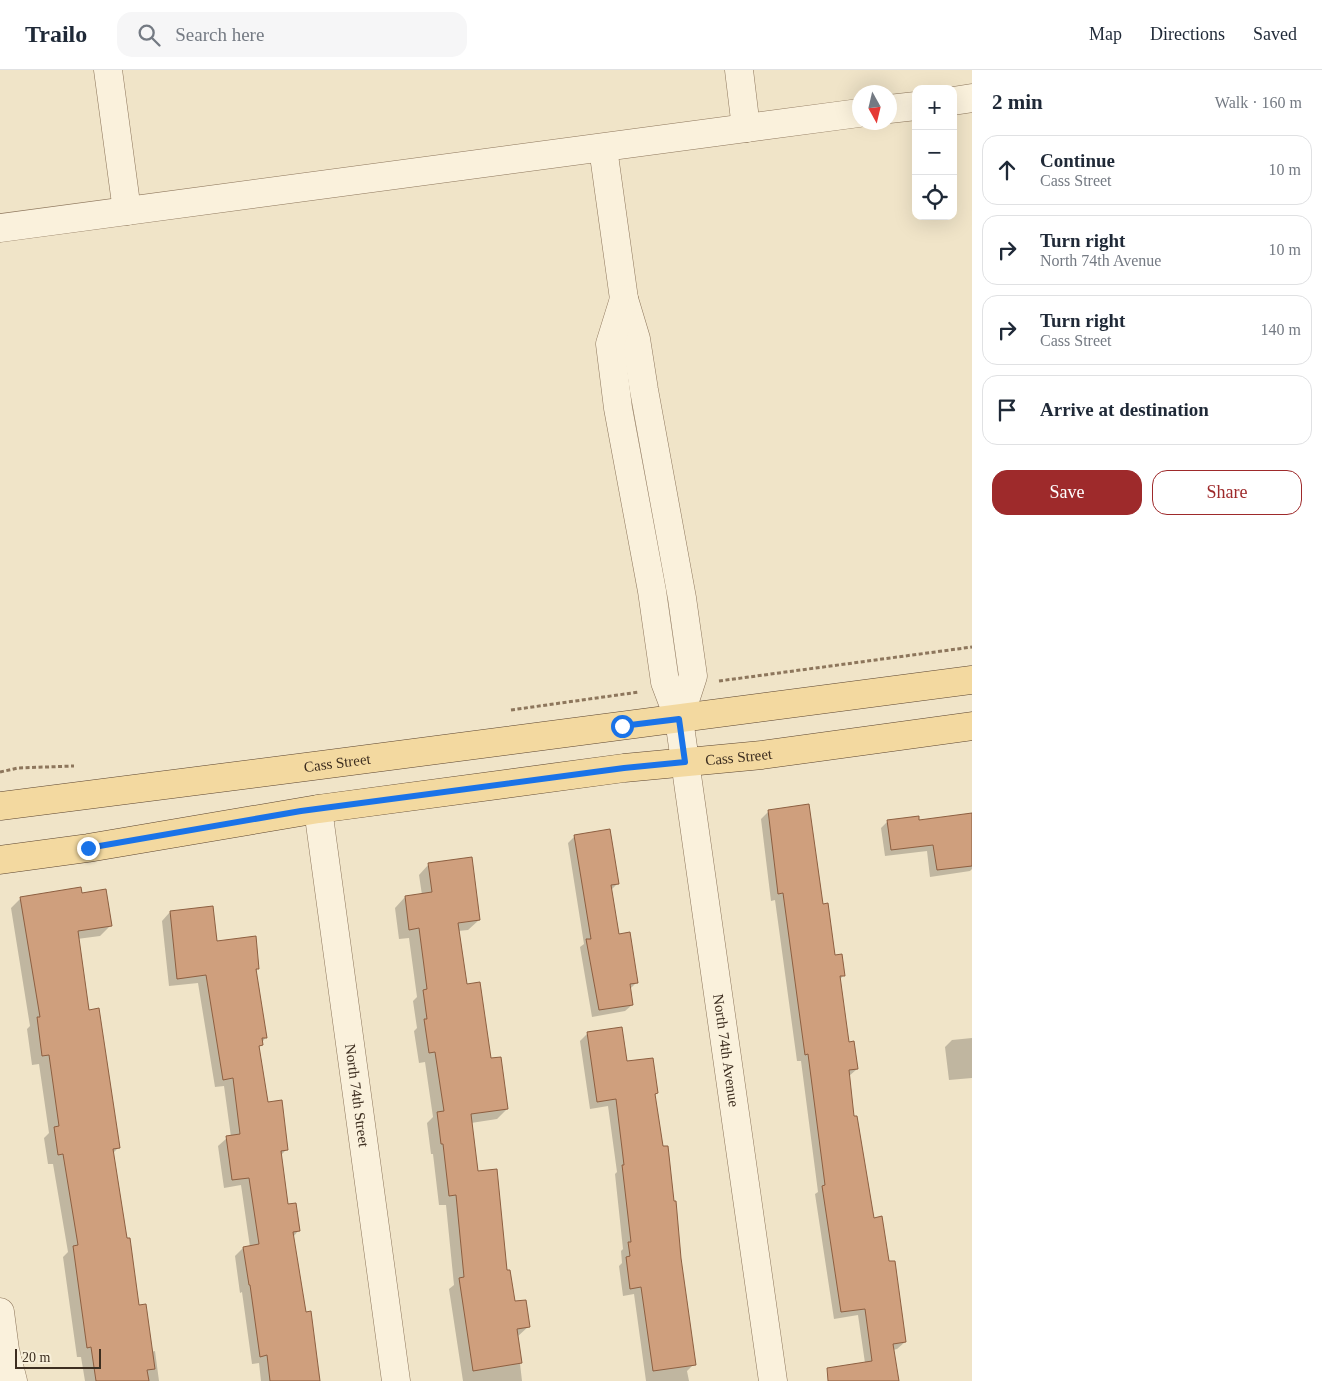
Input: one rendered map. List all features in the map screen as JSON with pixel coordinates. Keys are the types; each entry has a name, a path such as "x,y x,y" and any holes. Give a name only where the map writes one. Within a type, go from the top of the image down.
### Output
{"main road":[{"name":"Cass Street","path":"0,806 752,711 972,680"},
{"name":"Cass Street","path":"0,860 88,848 318,809 614,770 762,755 972,726"}],"street":[{"path":"108,70 127,211"},
{"path":"739,70 746,128"},
{"path":"957,100 972,98"},
{"path":"897,108 912,106"},
{"path":"0,228 852,114"},
{"path":"603,148 624,299 636,339 682,598 693,676 678,687 679,719"},
{"name":"North 74th Avenue","path":"679,719 773,1381"},
{"name":"North 74th Street","path":"318,809 396,1381"},
{"path":"0,1312 5,1350 13,1381"}],"path":[{"path":"509,710 972,647"},
{"path":"0,772 18,768 82,765"}],"building":[{"path":"809,804 823,904 828,903 835,955 842,954 845,976 840,976 849,1042 854,1041 858,1069 849,1070 854,1116 857,1116 874,1218 882,1216 889,1261 895,1261 906,1342 893,1344 899,1381 828,1381 827,1368 872,1361 865,1309 841,1312 822,1186 825,1185 808,1054 805,1055 783,893 778,894 768,810"},
{"path":"972,813 972,866 937,870 933,845 891,850 887,820 919,816 919,820"},
{"path":"610,829 619,884 611,885 619,934 630,932 638,983 630,984 633,1005 599,1010 586,939 591,939 574,835"},
{"path":"472,857 480,920 458,923 467,984 480,982 491,1058 501,1057 508,1109 471,1114 478,1171 497,1169 507,1270 510,1270 515,1301 526,1300 530,1327 517,1329 522,1363 473,1371 459,1278 464,1277 456,1195 449,1196 437,1112 444,1111 435,1052 429,1053 424,1019 427,1019 423,990 427,989 419,928 409,930 405,896 432,892 428,863"},
{"path":"81,887 82,893 106,889 112,926 78,931 89,1010 99,1008 120,1148 113,1149 127,1238 130,1238 139,1305 146,1304 155,1369 147,1370 149,1381 96,1381 91,1347 87,1348 73,1246 78,1245 63,1154 58,1155 54,1127 59,1126 49,1055 42,1056 37,1017 40,1017 20,897"},
{"path":"213,906 217,941 256,936 259,969 256,969 267,1038 262,1038 263,1045 259,1046 268,1102 282,1100 288,1150 281,1151 288,1204 296,1203 300,1231 293,1232 306,1312 311,1311 320,1381 270,1381 267,1355 260,1357 243,1247 259,1244 249,1178 232,1180 226,1136 240,1134 233,1078 223,1080 206,975 177,979 170,911"},
{"path":"622,1027 627,1061 653,1058 658,1093 655,1094 663,1146 668,1146 696,1365 653,1371 641,1287 630,1289 626,1257 630,1256 628,1242 631,1242 616,1099 597,1102 587,1032"}],"route":[{"path":"88,848 301,811 624,768 685,762 679,719 622,726"}]}
